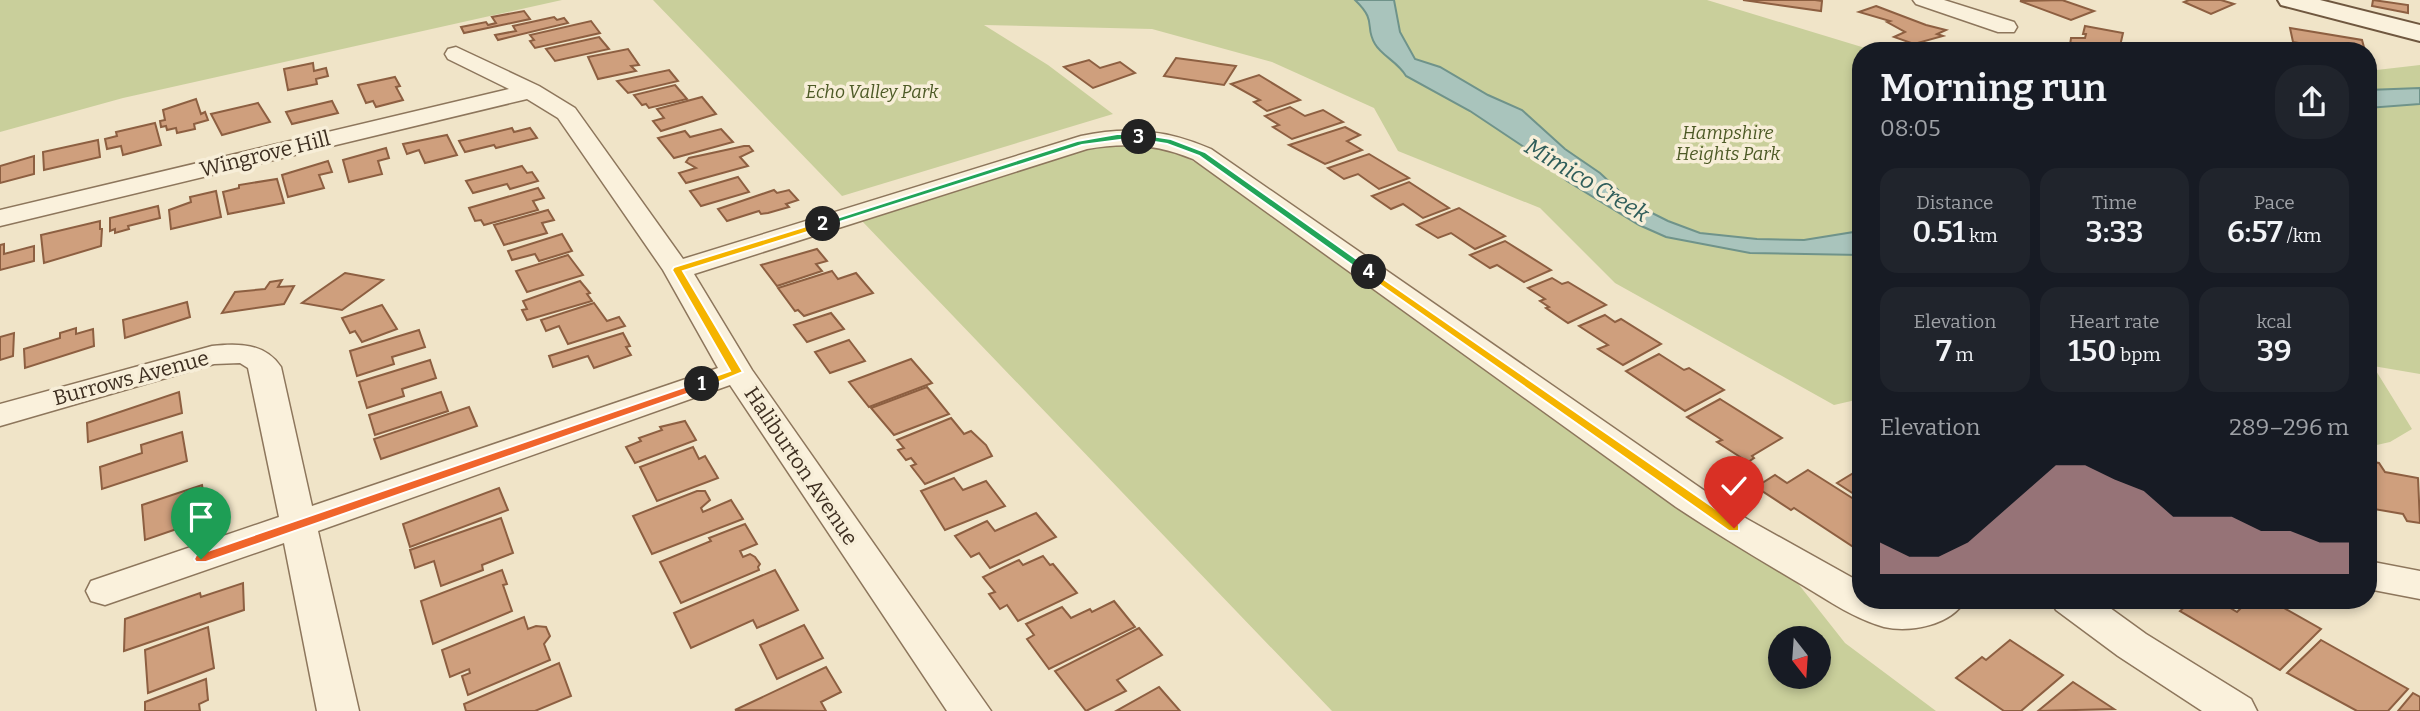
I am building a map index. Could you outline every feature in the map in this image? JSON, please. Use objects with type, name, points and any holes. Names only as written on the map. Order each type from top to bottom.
[{"type":"main road","points":[[2290,0],[2420,33]]},
{"type":"street","points":[[1923,0],[2006,27]]},
{"type":"street","name":"Haliburton Avenue","points":[[456,54],[531,91],[567,113],[677,270],[737,372],[970,711]]},
{"type":"street","name":"Wingrove Hill","points":[[0,218],[531,91]]},
{"type":"street","points":[[677,270],[1081,143],[1117,137],[1168,141],[1202,154],[1689,498],[1757,542],[1852,596]]},
{"type":"street","name":"Burrows Avenue","points":[[0,415],[212,355],[238,353],[257,358],[265,367],[338,711]]},
{"type":"street","points":[[105,591],[737,372]]},
{"type":"street","points":[[2377,577],[2420,585]]},
{"type":"street","points":[[1879,609],[1906,615],[1930,609]]},
{"type":"street","points":[[2082,609],[2132,645],[2236,711]]},
{"type":"green space","points":[[0,0],[562,0],[123,98],[0,132]]},
{"type":"green space","name":"Hampshire Heights Park","points":[[653,0],[1707,0],[1852,44],[1852,401],[1834,405],[1615,283],[1540,208],[1398,151],[1374,108],[1272,62],[1152,29],[984,25],[1048,65],[1113,114],[842,196]]},
{"type":"green space","points":[[2420,65],[2420,374],[2377,367],[2377,70]]},
{"type":"green space","points":[[1146,144],[1176,152],[1200,165],[1687,514],[1796,581],[1845,643],[1936,711],[1332,711],[862,221],[1102,145]]},
{"type":"green space","points":[[2377,372],[2412,429],[2390,442],[2377,445]]},
{"type":"water","name":"Mimico Creek","points":[[1355,0],[1394,0],[1400,32],[1415,59],[1440,67],[1488,95],[1522,110],[1565,149],[1600,173],[1632,203],[1700,233],[1757,239],[1804,240],[1852,232],[1852,255],[1750,253],[1666,237],[1639,225],[1567,181],[1530,151],[1470,111],[1406,76],[1375,44],[1369,19]]},
{"type":"water","points":[[2420,88],[2420,104],[2377,107],[2377,90]]},
{"type":"building","points":[[1743,0],[1815,0],[1822,1],[1821,11]]},
{"type":"building","points":[[2062,0],[2094,11],[2071,20],[2020,1]]},
{"type":"building","points":[[2221,0],[2234,4],[2211,14],[2184,2]]},
{"type":"building","points":[[2373,0],[2408,5],[2408,13],[2372,6]]},
{"type":"building","points":[[1876,6],[1946,30],[1937,34],[1943,36],[1921,42],[1908,42],[1894,37],[1905,32],[1887,22],[1890,21],[1859,12]]},
{"type":"building","points":[[524,11],[530,19],[464,33],[461,27],[486,22],[488,25],[496,23],[492,17]]},
{"type":"building","points":[[554,17],[557,20],[564,18],[568,23],[498,40],[495,35],[516,31],[513,26]]},
{"type":"building","points":[[591,21],[600,33],[535,48],[530,41],[534,40],[530,35]]},
{"type":"building","points":[[2085,26],[2123,33],[2121,42],[2070,42],[2071,38],[2085,38],[2086,34],[2083,34]]},
{"type":"building","points":[[2290,28],[2363,42],[2293,42]]},
{"type":"building","points":[[599,37],[609,49],[555,61],[546,49]]},
{"type":"building","points":[[628,49],[639,65],[631,66],[636,71],[598,79],[588,57]]},
{"type":"building","points":[[1176,58],[1236,66],[1224,85],[1164,76]]},
{"type":"building","points":[[1089,60],[1100,68],[1120,62],[1135,73],[1093,88],[1064,67]]},
{"type":"building","points":[[313,63],[314,71],[326,68],[328,76],[316,79],[317,84],[288,90],[284,69]]},
{"type":"building","points":[[669,70],[678,81],[628,93],[617,81]]},
{"type":"building","points":[[1259,75],[1300,100],[1267,111],[1254,102],[1260,100],[1231,84]]},
{"type":"building","points":[[395,77],[400,86],[396,87],[403,100],[376,107],[373,101],[366,103],[358,85]]},
{"type":"building","points":[[675,85],[687,99],[649,108],[646,104],[642,105],[634,95]]},
{"type":"building","points":[[702,97],[716,114],[661,131],[653,121],[664,118],[657,109]]},
{"type":"building","points":[[196,99],[201,114],[205,112],[208,120],[194,124],[195,129],[177,133],[176,128],[167,130],[166,126],[161,127],[160,121],[165,120],[163,110]]},
{"type":"building","points":[[332,101],[338,113],[292,124],[286,112]]},
{"type":"building","points":[[258,103],[270,122],[222,135],[211,114]]},
{"type":"building","points":[[1290,107],[1305,116],[1323,110],[1343,122],[1292,139],[1273,127],[1279,125],[1265,116]]},
{"type":"building","points":[[155,123],[161,145],[123,155],[121,146],[107,149],[105,139],[117,136],[116,132]]},
{"type":"building","points":[[1345,127],[1360,135],[1347,141],[1362,150],[1325,164],[1289,145]]},
{"type":"building","points":[[512,128],[514,132],[530,128],[537,138],[465,152],[459,141]]},
{"type":"building","points":[[721,129],[733,142],[674,158],[658,138],[685,131],[690,137]]},
{"type":"building","points":[[447,135],[457,155],[425,163],[419,150],[407,154],[403,144]]},
{"type":"building","points":[[98,140],[100,157],[44,170],[43,152]]},
{"type":"building","points":[[749,146],[753,151],[740,157],[748,166],[686,183],[679,173],[696,168],[686,162],[689,158]]},
{"type":"building","points":[[386,148],[389,158],[378,161],[382,174],[349,182],[343,160]]},
{"type":"building","points":[[1369,154],[1409,178],[1379,189],[1358,174],[1344,179],[1328,168]]},
{"type":"building","points":[[34,156],[34,174],[0,183],[0,166]]},
{"type":"building","points":[[328,161],[332,172],[319,175],[324,188],[288,197],[282,175]]},
{"type":"building","points":[[522,166],[527,173],[532,172],[538,181],[510,189],[507,184],[473,193],[466,181]]},
{"type":"building","points":[[738,177],[749,192],[701,206],[690,191]]},
{"type":"building","points":[[277,179],[284,203],[228,214],[223,192],[239,188],[239,185]]},
{"type":"building","points":[[1409,182],[1449,208],[1423,218],[1403,204],[1391,209],[1372,196]]},
{"type":"building","points":[[538,188],[544,198],[533,201],[538,210],[484,225],[481,220],[475,221],[469,208]]},
{"type":"building","points":[[774,190],[777,193],[789,190],[798,200],[786,204],[789,207],[761,214],[759,211],[727,221],[718,209]]},
{"type":"building","points":[[216,191],[221,217],[171,229],[169,210],[191,202],[190,197]]},
{"type":"building","points":[[158,206],[160,218],[128,226],[129,229],[115,233],[115,229],[110,231],[110,218]]},
{"type":"building","points":[[1459,208],[1505,236],[1475,249],[1451,233],[1438,238],[1417,225]]},
{"type":"building","points":[[548,210],[554,220],[542,223],[547,233],[504,245],[494,225]]},
{"type":"building","points":[[100,221],[101,246],[44,263],[41,235]]},
{"type":"building","points":[[562,234],[572,251],[539,261],[535,254],[512,260],[508,251]]},
{"type":"building","points":[[1505,241],[1551,270],[1524,282],[1497,265],[1490,268],[1470,255]]},
{"type":"building","points":[[4,244],[4,254],[34,246],[34,261],[0,270],[0,245]]},
{"type":"building","points":[[817,249],[827,261],[816,264],[822,271],[777,286],[761,265]]},
{"type":"building","points":[[568,255],[583,275],[527,292],[516,271]]},
{"type":"building","points":[[832,271],[838,279],[856,273],[873,293],[804,316],[798,310],[795,311],[778,288]]},
{"type":"building","points":[[345,273],[383,280],[342,310],[302,303]]},
{"type":"building","points":[[1552,278],[1562,284],[1568,282],[1606,305],[1568,323],[1546,308],[1549,307],[1540,301],[1545,299],[1528,288]]},
{"type":"building","points":[[282,280],[278,287],[294,286],[284,304],[222,313],[235,292],[265,289],[270,282]]},
{"type":"building","points":[[580,281],[590,293],[587,294],[592,301],[527,320],[522,310],[527,309],[523,301]]},
{"type":"building","points":[[187,302],[190,317],[125,338],[123,320]]},
{"type":"building","points":[[594,303],[607,321],[619,317],[625,326],[568,344],[559,326],[546,331],[541,320]]},
{"type":"building","points":[[382,305],[397,329],[362,342],[355,331],[350,333],[342,318]]},
{"type":"building","points":[[831,313],[844,329],[807,342],[794,325]]},
{"type":"building","points":[[1605,315],[1615,322],[1621,319],[1661,344],[1623,365],[1598,349],[1608,345],[1579,326]]},
{"type":"building","points":[[76,328],[76,334],[93,329],[94,346],[25,368],[24,349],[60,338],[60,333]]},
{"type":"building","points":[[419,330],[425,347],[392,357],[394,364],[357,376],[350,351]]},
{"type":"building","points":[[14,333],[13,356],[0,360],[0,337]]},
{"type":"building","points":[[623,333],[630,346],[626,347],[631,355],[594,368],[588,356],[553,367],[549,356]]},
{"type":"building","points":[[849,340],[865,361],[830,373],[815,352]]},
{"type":"building","points":[[1659,354],[1684,370],[1689,368],[1724,390],[1685,411],[1626,371]]},
{"type":"building","points":[[911,359],[932,383],[869,407],[849,382]]},
{"type":"building","points":[[430,360],[436,378],[402,389],[404,396],[367,408],[359,382]]},
{"type":"building","points":[[927,387],[949,414],[894,435],[871,408]]},
{"type":"building","points":[[179,392],[182,413],[88,442],[87,423]]},
{"type":"building","points":[[441,392],[448,411],[375,435],[369,415]]},
{"type":"building","points":[[1720,399],[1782,438],[1752,456],[1754,458],[1748,462],[1717,442],[1722,440],[1687,417]]},
{"type":"building","points":[[469,407],[477,426],[381,459],[374,439]]},
{"type":"building","points":[[951,418],[964,434],[971,431],[986,445],[992,456],[925,484],[911,466],[916,464],[911,458],[906,460],[898,450],[904,448],[897,440]]},
{"type":"building","points":[[685,421],[696,440],[635,463],[626,447],[641,441],[639,438],[662,430],[660,427]]},
{"type":"building","points":[[182,432],[187,461],[102,489],[100,467],[142,453],[141,445]]},
{"type":"building","points":[[693,447],[699,459],[705,456],[718,478],[657,501],[640,467]]},
{"type":"building","points":[[2377,463],[2385,472],[2418,478],[2420,523],[2407,521],[2403,514],[2377,510]]},
{"type":"building","points":[[1808,470],[1852,498],[1852,546],[1756,487],[1775,475],[1787,483]]},
{"type":"building","points":[[1852,474],[1852,493],[1837,483]]},
{"type":"building","points":[[954,478],[963,490],[986,481],[1005,506],[945,530],[921,491]]},
{"type":"building","points":[[202,485],[206,510],[196,514],[197,522],[145,540],[142,505]]},
{"type":"building","points":[[499,488],[508,510],[410,547],[403,524]]},
{"type":"building","points":[[697,491],[705,491],[710,500],[701,508],[703,512],[731,500],[743,519],[652,554],[633,516]]},
{"type":"building","points":[[1036,513],[1056,537],[990,568],[979,553],[971,557],[955,536],[987,521],[995,531]]},
{"type":"building","points":[[501,518],[513,553],[482,565],[483,570],[441,586],[434,561],[415,568],[410,550]]},
{"type":"building","points":[[745,524],[757,544],[740,551],[743,557],[750,554],[755,557],[760,564],[759,570],[681,603],[660,562]]},
{"type":"building","points":[[1043,556],[1077,593],[1018,621],[1007,605],[1000,609],[989,594],[995,592],[983,577],[1019,560],[1023,565]]},
{"type":"building","points":[[502,570],[507,584],[503,585],[512,611],[433,644],[421,601]]},
{"type":"building","points":[[775,570],[798,610],[757,628],[753,620],[691,648],[674,613]]},
{"type":"building","points":[[243,583],[244,610],[124,651],[125,619],[200,593],[201,597]]},
{"type":"building","points":[[1114,601],[1135,627],[1049,669],[1027,639],[1034,635],[1026,624],[1062,607],[1071,618],[1090,609],[1092,612]]},
{"type":"building","points":[[2286,609],[2321,629],[2280,670],[2180,611]]},
{"type":"building","points":[[524,617],[528,629],[546,627],[550,636],[544,644],[550,660],[468,695],[462,676],[470,673],[469,669],[450,677],[442,650]]},
{"type":"building","points":[[804,625],[823,658],[777,679],[760,645]]},
{"type":"building","points":[[208,627],[214,668],[148,693],[145,650]]},
{"type":"building","points":[[1139,628],[1162,655],[1117,680],[1126,691],[1086,711],[1055,671]]},
{"type":"building","points":[[2010,640],[2063,675],[2021,711],[2004,711],[1956,678],[1982,657],[1986,660]]},
{"type":"building","points":[[2321,640],[2408,689],[2388,711],[2357,711],[2287,673]]},
{"type":"building","points":[[559,663],[571,696],[535,711],[466,711],[464,704]]},
{"type":"building","points":[[826,667],[841,692],[821,702],[826,711],[735,710]]},
{"type":"building","points":[[206,679],[208,700],[199,704],[200,711],[145,711],[145,702]]},
{"type":"building","points":[[2073,682],[2114,709],[2038,711]]},
{"type":"building","points":[[1159,687],[1180,711],[1116,711]]},
{"type":"building","points":[[2413,693],[2420,697],[2420,711],[2398,711]]},
{"type":"route","points":[[201,559],[737,372],[677,270],[1055,150],[1099,138],[1117,137],[1168,141],[1202,154],[1734,528]]},
{"type":"park label","name":"Echo Valley Park","points":[[872,92]]}]
